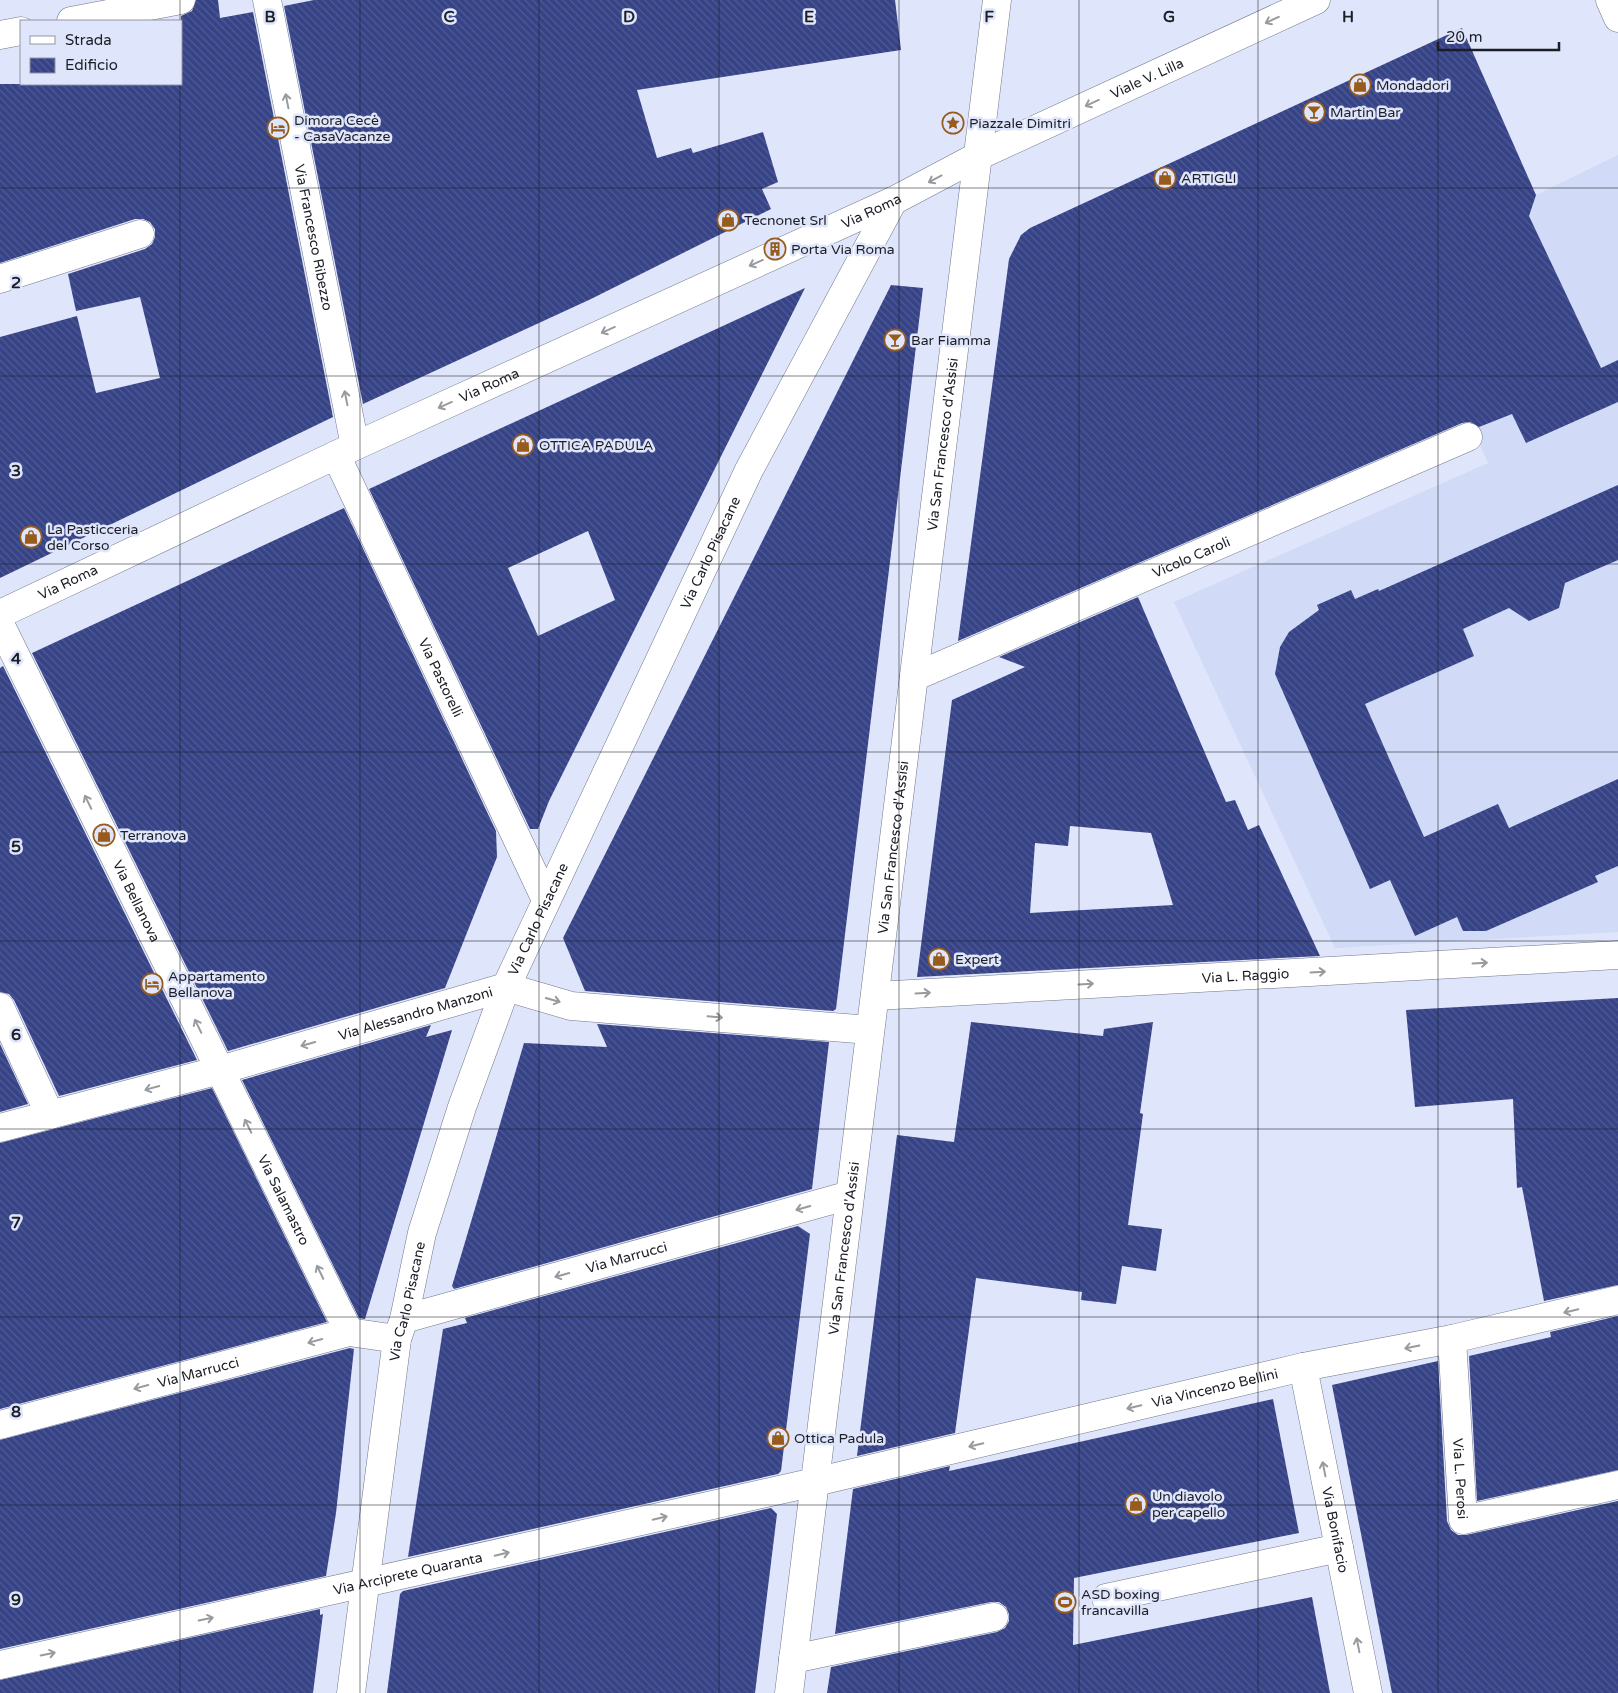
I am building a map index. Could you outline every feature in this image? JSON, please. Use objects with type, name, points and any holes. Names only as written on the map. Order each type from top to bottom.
[{"type":"street","points":[[76,20],[181,0]]},
{"type":"street","name":"Via Francesco Ribezzo","points":[[267,0],[346,450]]},
{"type":"street","name":"Via San Francesco d'Assisi","points":[[788,1693],[997,0]]},
{"type":"street","name":"Viale V. Lilla","points":[[978,156],[1316,0]]},
{"type":"street","points":[[1610,0],[1618,18]]},
{"type":"street","points":[[0,35],[20,31]]},
{"type":"street","name":"Via Roma","points":[[0,614],[346,450],[893,201],[978,156]]},
{"type":"street","name":"Via Carlo Pisacane","points":[[351,1693],[364,1585],[401,1329],[422,1232],[462,1107],[506,987],[749,470],[893,201]]},
{"type":"street","points":[[0,279],[140,234]]},
{"type":"street","name":"Vicolo Caroli","points":[[914,677],[1468,437]]},
{"type":"street","name":"Via Pastorelli","points":[[346,450],[546,900]]},
{"type":"street","name":"Via Bellanova","points":[[0,624],[220,1070]]},
{"type":"street","name":"Via L. Raggio","points":[[875,996],[1618,955]]},
{"type":"street","name":"Via Alessandro Manzoni","points":[[0,1128],[220,1070],[506,987],[571,1006],[870,1030]]},
{"type":"street","points":[[0,1007],[50,1114]]},
{"type":"street","name":"Via Salamastro","points":[[220,1070],[349,1332]]},
{"type":"street","name":"Via Marrucci","points":[[0,1424],[349,1332],[401,1329],[850,1195]]},
{"type":"street","name":"Via Vincenzo Bellini","points":[[815,1482],[1303,1367],[1452,1340],[1618,1300]]},
{"type":"street","name":"Via L. Perosi","points":[[1452,1340],[1463,1520],[1618,1485]]},
{"type":"street","name":"Via Bonifacio","points":[[1303,1367],[1368,1693]]},
{"type":"street","name":"Via Arciprete Quaranta","points":[[0,1664],[364,1585],[815,1482]]},
{"type":"street","points":[[1106,1598],[1339,1548]]},
{"type":"street","points":[[793,1660],[994,1617]]},
{"type":"shaded area","points":[[1618,155],[1618,932],[1335,948],[1174,602],[1488,463],[1449,376],[1536,195]]},
{"type":"building","points":[[196,0],[218,0],[220,18],[253,12],[333,417],[0,578],[0,337],[77,316],[96,393],[160,378],[140,297],[76,311],[68,274],[145,249],[152,244],[155,237],[155,229],[150,222],[143,219],[135,219],[0,263],[0,84],[182,85],[181,16],[192,11]]},
{"type":"building","points":[[314,0],[895,0],[901,50],[637,90],[657,158],[691,148],[693,153],[763,132],[778,182],[762,189],[771,209],[591,299],[363,404],[284,6]]},
{"type":"building","points":[[1462,28],[1536,195],[1529,216],[1601,368],[1618,360],[1618,402],[1526,443],[1512,414],[1479,427],[1470,422],[1462,423],[958,641],[1009,259],[1021,235],[1030,228]]},
{"type":"building","points":[[891,285],[923,288],[836,1009],[833,1011],[585,991],[563,938]]},
{"type":"building","points":[[805,288],[549,801],[538,829],[530,829],[369,489]],"holes":[[[588,531],[615,600],[538,636],[508,568]]]},
{"type":"building","points":[[1618,485],[1618,560],[1565,583],[1559,608],[1529,621],[1509,608],[1463,629],[1474,656],[1365,704],[1424,837],[1498,804],[1509,828],[1618,779],[1618,866],[1595,876],[1598,882],[1486,931],[1463,931],[1457,917],[1415,936],[1390,880],[1370,889],[1275,674],[1280,647],[1289,632],[1319,610],[1317,605],[1351,590],[1355,599],[1378,589],[1379,591]]},
{"type":"building","points":[[344,508],[496,831],[497,857],[445,988],[228,1051],[32,653]]},
{"type":"building","points":[[1138,597],[1226,802],[1235,800],[1248,830],[1259,825],[1320,956],[917,977],[952,700],[1025,667],[999,657]],"holes":[[[1070,826],[1151,833],[1173,905],[1030,913],[1035,843],[1068,846]]]},
{"type":"building","points":[[3,666],[197,1060],[59,1096],[14,1000],[9,994],[0,992],[0,668]]},
{"type":"building","points":[[1618,998],[1618,1285],[1544,1301],[1522,1187],[1517,1188],[1513,1099],[1415,1107],[1406,1010]]},
{"type":"building","points":[[971,1022],[1103,1036],[1104,1029],[1153,1022],[1140,1113],[1143,1114],[1128,1225],[1162,1229],[1156,1271],[1122,1266],[1116,1304],[1081,1300],[1082,1292],[976,1278],[955,1433],[857,1456],[897,1135],[954,1142]]},
{"type":"building","points":[[597,1024],[829,1042],[812,1189],[454,1289],[452,1286],[524,1043],[607,1047]]},
{"type":"building","points":[[431,1025],[426,1037],[452,1030],[365,1319],[359,1318],[242,1080]]},
{"type":"building","points":[[0,1044],[28,1104],[0,1112]]},
{"type":"building","points":[[212,1088],[327,1322],[0,1409],[0,1143]]},
{"type":"building","points":[[798,1226],[810,1234],[781,1471],[778,1474],[408,1557],[443,1329],[467,1323],[465,1318]]},
{"type":"building","points":[[1618,1316],[1618,1470],[1477,1501],[1469,1356],[1551,1337],[1550,1332]]},
{"type":"building","points":[[350,1348],[354,1349],[336,1513],[326,1576],[0,1649],[0,1440]]},
{"type":"building","points":[[1438,1361],[1447,1521],[1451,1530],[1458,1535],[1466,1535],[1618,1501],[1618,1693],[1392,1693],[1332,1385]]},
{"type":"building","points":[[1273,1399],[1299,1533],[1074,1578],[1073,1645],[1312,1597],[1330,1693],[827,1693],[831,1667],[997,1632],[1005,1628],[1009,1621],[1006,1607],[999,1602],[991,1602],[835,1634],[853,1489],[950,1466],[949,1471]]},
{"type":"building","points":[[771,1508],[777,1514],[755,1693],[387,1693],[400,1594],[403,1591]]},
{"type":"building","points":[[320,1609],[320,1615],[323,1614],[313,1693],[0,1693],[0,1680]]},
{"type":"place","name":"Mondadori","points":[[1360,85]]},
{"type":"place","name":"Martin Bar","points":[[1314,112]]},
{"type":"place","name":"Piazzale Dimitri","points":[[953,123]]},
{"type":"place","name":"Dimora Cecè - CasaVacanze","points":[[278,128]]},
{"type":"place","name":"ARTIGLI","points":[[1165,178]]},
{"type":"place","name":"Tecnonet Srl","points":[[728,220]]},
{"type":"place","name":"Porta Via Roma","points":[[775,249]]},
{"type":"place","name":"Bar Fiamma","points":[[895,340]]},
{"type":"place","name":"OTTICA PADULA","points":[[523,445]]},
{"type":"place","name":"La Pasticceria del Corso","points":[[31,537]]},
{"type":"place","name":"Terranova","points":[[104,835]]},
{"type":"place","name":"Expert","points":[[939,959]]},
{"type":"place","name":"Appartamento Bellanova","points":[[152,984]]},
{"type":"place","name":"Ottica Padula","points":[[778,1438]]},
{"type":"place","name":"Un diavolo per capello","points":[[1136,1504]]},
{"type":"place","name":"ASD boxing francavilla","points":[[1065,1602]]}]
